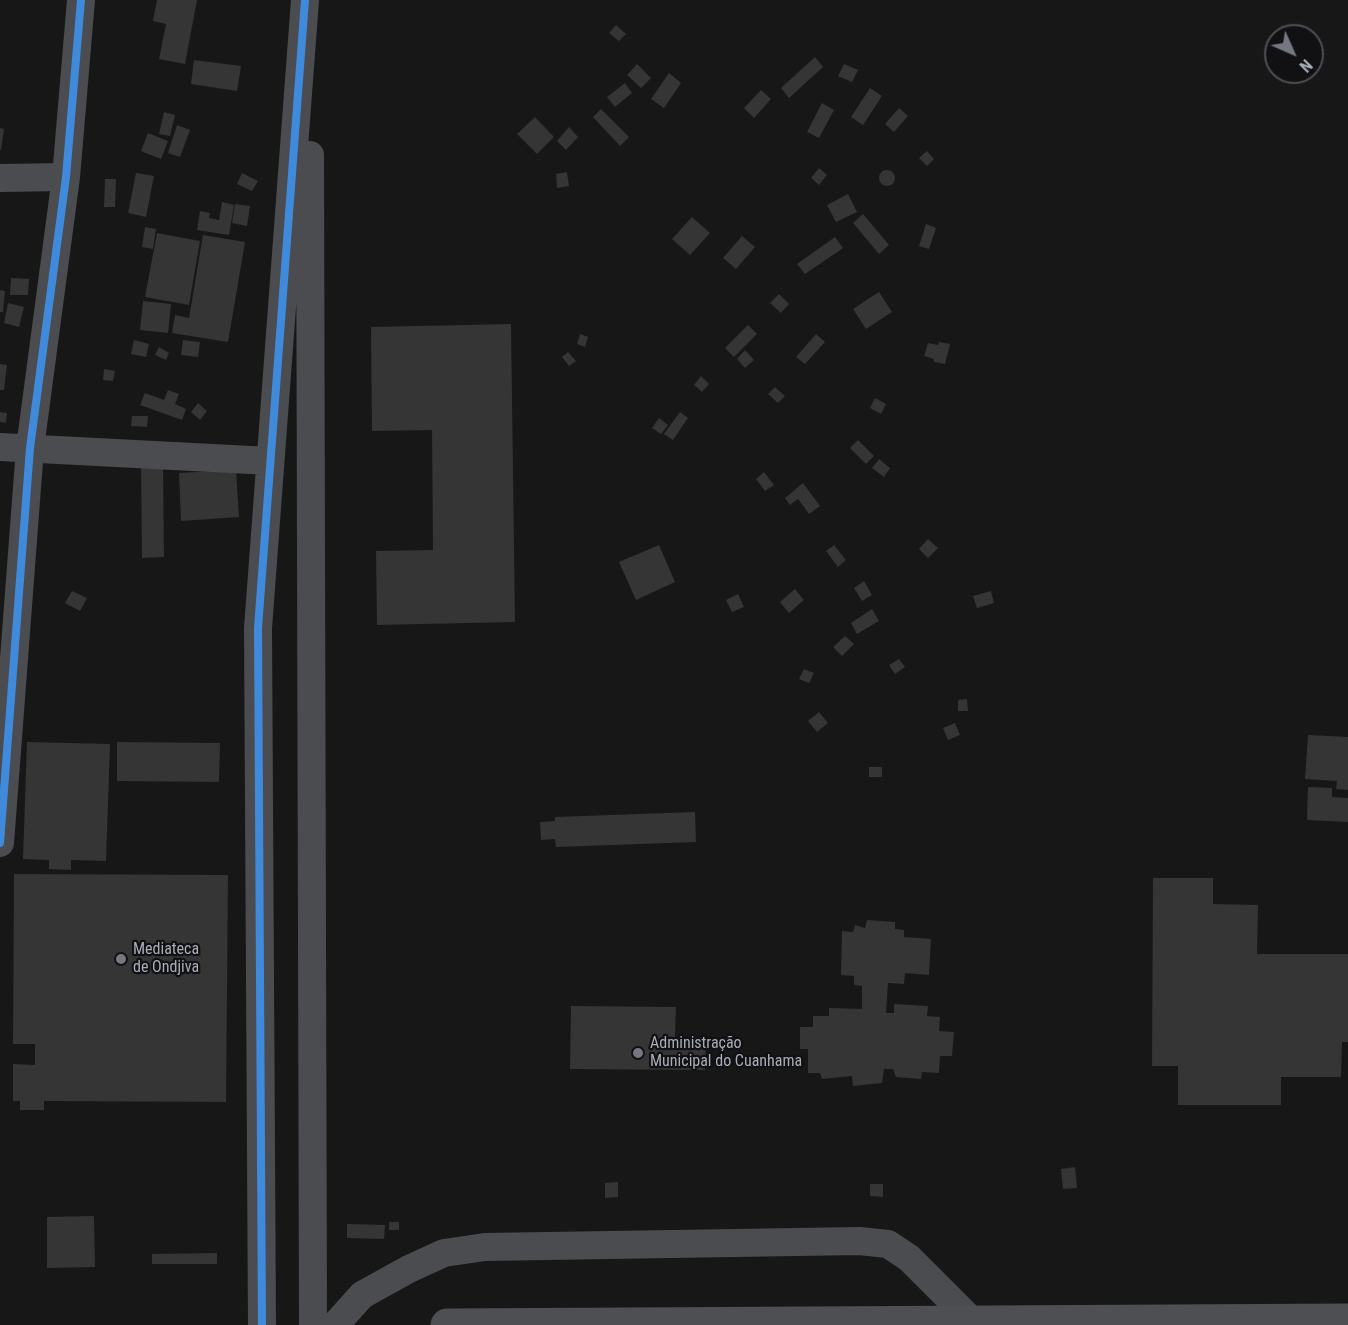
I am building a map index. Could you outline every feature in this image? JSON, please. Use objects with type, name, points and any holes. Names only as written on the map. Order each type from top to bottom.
[{"type":"main road","points":[[447,1325],[1348,1320]]},
{"type":"street","points":[[0,843],[30,448],[66,177],[81,0]]},
{"type":"street","points":[[262,1325],[258,628],[305,0]]},
{"type":"street","points":[[310,0],[313,1325]]},
{"type":"street","points":[[0,178],[66,177]]},
{"type":"street","points":[[0,447],[270,462]]},
{"type":"street","points":[[335,1325],[362,1295],[444,1253],[485,1247],[859,1241],[888,1244],[909,1258],[973,1322]]},
{"type":"building","points":[[157,0],[197,0],[185,64],[159,59],[166,24],[153,21]]},
{"type":"building","points":[[616,25],[626,34],[619,41],[609,33]]},
{"type":"building","points":[[815,57],[823,67],[789,98],[781,88]]},
{"type":"building","points":[[194,60],[241,66],[237,91],[191,84]]},
{"type":"building","points":[[637,64],[651,78],[641,88],[627,75]]},
{"type":"building","points":[[844,64],[858,70],[852,82],[838,76]]},
{"type":"building","points":[[669,73],[681,83],[664,108],[651,99]]},
{"type":"building","points":[[625,83],[632,93],[615,107],[607,97]]},
{"type":"building","points":[[870,88],[882,96],[863,125],[851,117]]},
{"type":"building","points":[[761,90],[771,99],[754,118],[744,108]]},
{"type":"building","points":[[822,103],[834,110],[819,138],[807,132]]},
{"type":"building","points":[[899,108],[908,116],[894,132],[885,124]]},
{"type":"building","points":[[601,109],[629,137],[620,146],[593,117]]},
{"type":"building","points":[[164,112],[175,115],[170,136],[159,134]]},
{"type":"building","points":[[535,117],[554,137],[537,154],[517,134]]},
{"type":"building","points":[[177,125],[190,130],[180,157],[168,153]]},
{"type":"building","points":[[569,127],[578,137],[566,150],[557,141]]},
{"type":"building","points":[[0,128],[4,129],[1,150],[0,150]]},
{"type":"building","points":[[148,133],[168,141],[161,159],[141,151]]},
{"type":"building","points":[[927,151],[934,159],[927,166],[919,158]]},
{"type":"building","points":[[819,168],[827,175],[819,185],[811,178]]},
{"type":"building","points":[[887,170],[895,178],[887,186],[879,178]]},
{"type":"building","points":[[567,172],[569,186],[557,188],[556,174]]},
{"type":"building","points":[[136,173],[154,176],[146,217],[128,213]]},
{"type":"building","points":[[242,173],[258,181],[252,191],[237,184]]},
{"type":"building","points":[[105,179],[116,179],[115,207],[104,207]]},
{"type":"building","points":[[848,194],[857,212],[836,222],[827,205]]},
{"type":"building","points":[[222,202],[234,205],[229,235],[197,230],[200,211],[210,213],[209,218],[219,220]]},
{"type":"building","points":[[235,204],[250,206],[247,226],[232,223]]},
{"type":"building","points":[[863,214],[889,245],[879,254],[853,223]]},
{"type":"building","points":[[692,217],[710,233],[690,255],[672,239]]},
{"type":"building","points":[[926,224],[936,228],[929,249],[919,246]]},
{"type":"building","points":[[145,227],[156,229],[153,249],[142,247]]},
{"type":"building","points":[[157,233],[200,241],[189,305],[145,297]]},
{"type":"building","points":[[203,235],[245,242],[228,342],[172,333],[175,315],[189,318]]},
{"type":"building","points":[[742,236],[755,247],[736,269],[723,258]]},
{"type":"building","points":[[835,237],[843,248],[805,274],[797,264]]},
{"type":"building","points":[[11,278],[29,279],[28,295],[10,295]]},
{"type":"building","points":[[0,290],[5,291],[3,312],[0,312]]},
{"type":"building","points":[[879,292],[892,312],[866,329],[853,309]]},
{"type":"building","points":[[779,294],[789,304],[781,313],[770,303]]},
{"type":"building","points":[[143,301],[171,304],[168,333],[140,330]]},
{"type":"building","points":[[8,303],[24,307],[19,327],[4,323]]},
{"type":"building","points":[[511,324],[515,622],[377,625],[376,551],[433,550],[432,430],[372,431],[371,327]]},
{"type":"building","points":[[748,325],[757,334],[734,357],[725,348]]},
{"type":"building","points":[[580,334],[588,337],[585,347],[577,344]]},
{"type":"building","points":[[816,334],[825,342],[805,364],[796,357]]},
{"type":"building","points":[[134,340],[149,344],[146,357],[131,354]]},
{"type":"building","points":[[183,340],[200,342],[198,357],[181,355]]},
{"type":"building","points":[[939,342],[950,344],[945,364],[934,362],[934,359],[924,356],[928,343],[938,345]]},
{"type":"building","points":[[159,347],[169,353],[166,360],[155,355]]},
{"type":"building","points":[[745,350],[754,360],[745,368],[737,359]]},
{"type":"building","points":[[568,352],[576,361],[569,366],[562,357]]},
{"type":"building","points":[[0,364],[7,365],[4,390],[0,390]]},
{"type":"building","points":[[104,369],[115,371],[113,381],[103,380]]},
{"type":"building","points":[[701,376],[709,384],[702,392],[694,385]]},
{"type":"building","points":[[775,387],[785,396],[778,403],[768,394]]},
{"type":"building","points":[[168,390],[179,394],[175,404],[186,409],[182,420],[140,405],[145,393],[164,400]]},
{"type":"building","points":[[875,398],[886,404],[881,414],[870,408]]},
{"type":"building","points":[[198,403],[207,411],[200,420],[191,412]]},
{"type":"building","points":[[0,412],[7,413],[6,423],[0,422]]},
{"type":"building","points":[[680,412],[688,418],[673,440],[664,434]]},
{"type":"building","points":[[132,416],[148,416],[147,427],[131,426]]},
{"type":"building","points":[[659,418],[668,425],[661,434],[652,428]]},
{"type":"building","points":[[858,440],[874,456],[866,464],[850,448]]},
{"type":"building","points":[[879,459],[890,468],[884,477],[872,468]]},
{"type":"building","points":[[163,462],[164,557],[142,558],[141,463]]},
{"type":"building","points":[[236,470],[239,517],[181,521],[179,473]]},
{"type":"building","points":[[764,472],[774,485],[765,491],[756,479]]},
{"type":"building","points":[[803,483],[820,506],[809,514],[798,499],[790,505],[785,498]]},
{"type":"building","points":[[928,539],[938,548],[928,558],[919,549]]},
{"type":"building","points":[[659,545],[675,582],[636,600],[619,562]]},
{"type":"building","points":[[834,545],[846,560],[838,567],[826,551]]},
{"type":"building","points":[[864,581],[872,595],[862,601],[854,588]]},
{"type":"building","points":[[795,589],[804,600],[789,613],[780,602]]},
{"type":"building","points":[[72,591],[87,598],[80,611],[65,603]]},
{"type":"building","points":[[991,591],[994,603],[977,608],[973,596]]},
{"type":"building","points":[[738,594],[744,607],[732,612],[726,600]]},
{"type":"building","points":[[872,609],[879,621],[857,634],[851,623]]},
{"type":"building","points":[[845,636],[854,644],[842,656],[833,647]]},
{"type":"building","points":[[899,659],[905,667],[895,674],[889,665]]},
{"type":"building","points":[[804,669],[814,673],[809,683],[799,679]]},
{"type":"building","points":[[967,699],[968,711],[958,711],[958,700]]},
{"type":"building","points":[[819,712],[828,723],[817,732],[808,721]]},
{"type":"building","points":[[955,723],[960,735],[948,740],[943,728]]},
{"type":"building","points":[[1308,735],[1348,737],[1348,790],[1336,789],[1337,781],[1305,779]]},
{"type":"building","points":[[27,742],[110,744],[106,861],[71,860],[71,870],[49,869],[49,860],[23,859]]},
{"type":"building","points":[[117,742],[220,743],[219,782],[117,781]]},
{"type":"building","points":[[869,767],[882,767],[882,777],[869,777]]},
{"type":"building","points":[[1308,787],[1332,788],[1332,797],[1348,798],[1348,822],[1307,820]]},
{"type":"building","points":[[695,812],[696,842],[556,847],[555,839],[541,840],[540,822],[555,821],[555,817]]},
{"type":"building","name":"Mediateca de Ondjiva","points":[[14,874],[228,875],[226,1102],[44,1101],[44,1110],[20,1110],[20,1101],[13,1101],[13,1064],[35,1065],[35,1044],[13,1044]]},
{"type":"building","points":[[1153,878],[1213,878],[1213,904],[1258,905],[1257,954],[1348,954],[1348,1042],[1342,1042],[1341,1077],[1281,1077],[1281,1105],[1178,1105],[1178,1066],[1152,1066]]},
{"type":"building","points":[[867,920],[895,922],[895,929],[904,930],[904,937],[931,939],[929,975],[905,973],[904,984],[888,983],[886,1013],[894,1013],[894,1004],[928,1006],[927,1016],[940,1017],[939,1031],[954,1032],[952,1056],[940,1056],[939,1073],[922,1072],[921,1079],[896,1077],[893,1069],[884,1069],[882,1083],[853,1086],[852,1076],[822,1079],[820,1073],[808,1073],[808,1049],[800,1049],[800,1027],[813,1027],[813,1016],[829,1016],[829,1008],[862,1009],[862,986],[854,985],[854,976],[841,975],[842,931],[853,932],[855,925],[865,928]]},
{"type":"building","name":"Administração Municipal do Cuanhama","points":[[571,1006],[676,1007],[675,1037],[706,1037],[705,1070],[570,1069]]},
{"type":"building","points":[[1075,1167],[1077,1188],[1063,1189],[1061,1169]]},
{"type":"building","points":[[618,1182],[618,1197],[605,1198],[605,1183]]},
{"type":"building","points":[[870,1184],[883,1184],[883,1197],[870,1196]]},
{"type":"building","points":[[94,1216],[95,1267],[47,1268],[47,1217]]},
{"type":"building","points":[[389,1222],[399,1222],[399,1230],[389,1230]]},
{"type":"building","points":[[347,1224],[385,1225],[384,1239],[347,1238]]},
{"type":"building","points":[[217,1253],[217,1264],[152,1264],[152,1254]]},
{"type":"cycle path","points":[[0,843],[30,448],[66,177],[81,0]]},
{"type":"cycle path","points":[[262,1325],[258,628],[305,0]]},
{"type":"place","name":"Mediateca de Ondjiva","points":[[121,959]]},
{"type":"place","name":"Administração Municipal do Cuanhama","points":[[638,1053]]}]
